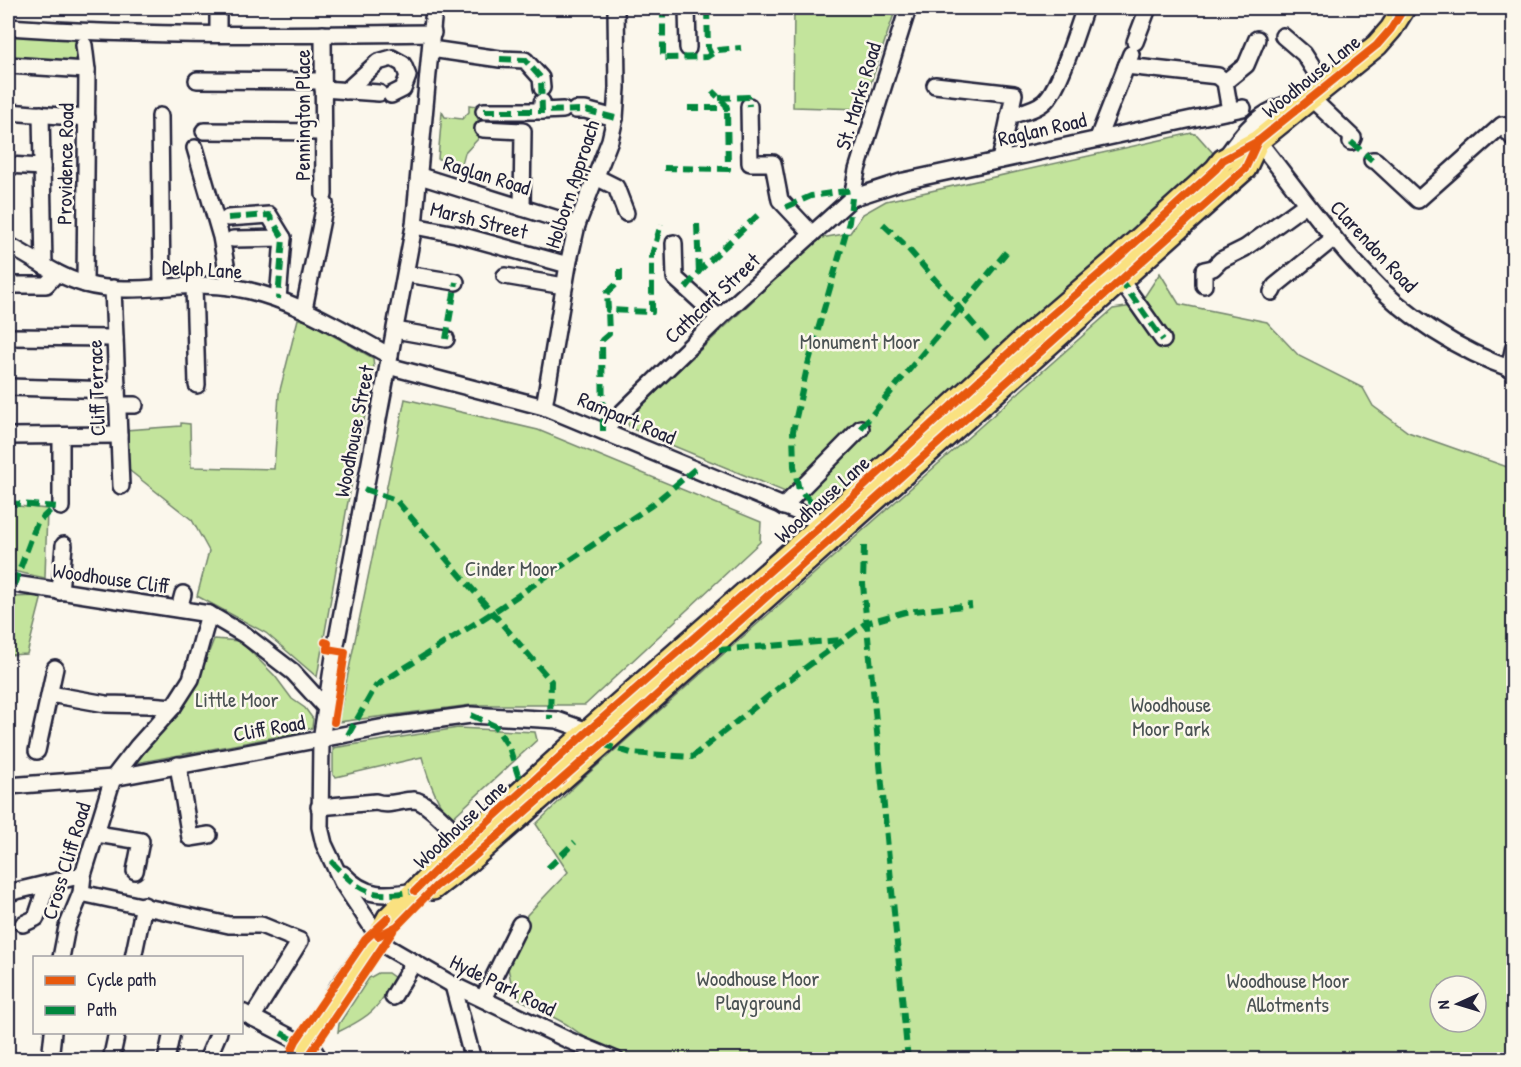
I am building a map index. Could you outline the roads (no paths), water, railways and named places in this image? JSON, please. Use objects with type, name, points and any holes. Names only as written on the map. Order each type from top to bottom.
[{"type":"highway","name":"Woodhouse Lane","points":[[378,936],[397,926],[436,886],[469,861],[595,737],[823,524],[1025,338],[1216,169],[1223,160],[1258,141],[1377,45],[1391,29],[1401,9]]},
{"type":"highway","name":"Woodhouse Lane","points":[[378,936],[388,918],[466,843],[844,529],[1245,169],[1258,141]]},
{"type":"highway","points":[[308,1055],[378,936]]},
{"type":"street","points":[[218,33],[219,8]]},
{"type":"street","name":"Woodhouse Street","points":[[378,936],[354,902],[331,861],[320,827],[321,740],[334,650],[414,226],[434,8]]},
{"type":"street","name":"Holborn Approach","points":[[544,407],[564,286],[577,225],[610,140],[615,118],[616,8]]},
{"type":"street","points":[[687,8],[688,48]]},
{"type":"street","name":"St. Marks Road","points":[[852,198],[857,170],[909,8]]},
{"type":"street","points":[[1010,116],[1045,102],[1054,90],[1085,8]]},
{"type":"street","points":[[1098,138],[1148,8]]},
{"type":"street","points":[[8,27],[165,40],[218,33],[433,33]]},
{"type":"street","name":"Pennington Place","points":[[304,309],[324,200],[323,34]]},
{"type":"street","points":[[1283,36],[1304,54],[1318,93],[1353,138],[1351,142]]},
{"type":"street","points":[[1131,54],[1157,77],[1221,75],[1246,65],[1257,39]]},
{"type":"street","name":"Providence Road","points":[[84,45],[87,70],[85,284]]},
{"type":"street","points":[[431,49],[500,59],[525,60],[541,78],[542,100]]},
{"type":"street","points":[[197,80],[323,85],[346,91],[385,94],[404,89],[408,76],[403,64],[392,58],[378,62],[346,91]]},
{"type":"street","points":[[8,65],[87,70]]},
{"type":"street","name":"Raglan Road","points":[[852,198],[904,181],[1236,109],[1221,75]]},
{"type":"street","points":[[935,85],[1014,94],[1000,160]]},
{"type":"street","points":[[1223,160],[1245,130],[1263,116],[1274,109],[1318,93]]},
{"type":"street","points":[[484,111],[542,100],[569,110],[585,110],[615,118]]},
{"type":"street","points":[[749,106],[750,163],[773,163],[780,200],[812,234]]},
{"type":"street","points":[[8,112],[87,118]]},
{"type":"street","points":[[8,285],[46,285],[50,270],[42,167],[41,114]]},
{"type":"street","points":[[160,116],[162,286]]},
{"type":"street","points":[[1372,160],[1418,200],[1502,125],[1514,139]]},
{"type":"street","points":[[483,129],[523,130],[522,208]]},
{"type":"street","points":[[204,131],[323,132]]},
{"type":"street","name":"Clarendon Road","points":[[1258,141],[1306,204],[1366,275],[1409,313],[1448,338],[1511,370]]},
{"type":"street","points":[[195,148],[218,226],[230,287]]},
{"type":"street","points":[[8,165],[42,167]]},
{"type":"street","name":"Raglan Road","points":[[420,176],[577,225]]},
{"type":"street","points":[[596,177],[616,187],[626,213]]},
{"type":"street","name":"Cathcart Street","points":[[603,431],[719,318],[852,198]]},
{"type":"street","points":[[1204,285],[1204,270],[1212,268],[1221,260],[1245,248],[1306,204]]},
{"type":"street","points":[[228,218],[268,215],[283,238],[278,299]]},
{"type":"street","name":"Marsh Street","points":[[414,226],[456,234],[568,265]]},
{"type":"street","points":[[233,239],[283,238]]},
{"type":"street","points":[[1272,292],[1275,286],[1334,238]]},
{"type":"street","points":[[674,243],[675,279],[719,318]]},
{"type":"street","name":"Delph Lane","points":[[8,245],[50,270],[85,284],[113,288],[230,287],[278,299],[304,309],[389,361]]},
{"type":"street","points":[[406,273],[456,282]]},
{"type":"street","points":[[505,276],[564,286]]},
{"type":"street","points":[[1120,279],[1163,340]]},
{"type":"street","points":[[194,286],[197,385]]},
{"type":"street","name":"Cliff Terrace","points":[[113,288],[121,486]]},
{"type":"street","points":[[395,330],[446,339]]},
{"type":"street","points":[[8,337],[115,338]]},
{"type":"street","points":[[1511,370],[1514,346]]},
{"type":"street","name":"Rampart Road","points":[[389,361],[544,407],[823,524],[844,529]]},
{"type":"street","points":[[8,387],[117,390]]},
{"type":"street","points":[[118,405],[135,405]]},
{"type":"street","points":[[783,507],[861,428]]},
{"type":"street","points":[[8,436],[119,435]]},
{"type":"street","points":[[61,437],[61,507]]},
{"type":"street","points":[[60,592],[64,545]]},
{"type":"street","name":"Woodhouse Cliff","points":[[8,583],[209,614],[245,635],[294,672],[326,708]]},
{"type":"street","points":[[179,609],[183,594]]},
{"type":"street","points":[[113,778],[173,707],[191,679],[209,614]]},
{"type":"street","points":[[37,751],[55,668]]},
{"type":"street","points":[[50,694],[106,704],[173,707]]},
{"type":"street","name":"Cliff Road","points":[[8,786],[113,778],[390,726],[471,715],[557,720],[595,737]]},
{"type":"street","points":[[178,765],[190,838],[209,835]]},
{"type":"street","name":"Cross Cliff Road","points":[[61,956],[67,927],[81,893],[83,875],[113,778]]},
{"type":"street","points":[[319,807],[376,801],[384,805],[416,800],[426,805],[466,843]]},
{"type":"street","points":[[97,834],[141,841],[135,870]]},
{"type":"street","name":"Woodhouse Street","points":[[331,861],[363,891],[386,895],[415,891]]},
{"type":"street","points":[[8,893],[83,875]]},
{"type":"street","points":[[23,924],[36,918],[47,885]]},
{"type":"street","points":[[81,893],[229,925],[261,925],[300,941],[247,1015],[281,1033],[308,1055]]},
{"type":"street","points":[[133,956],[144,905]]},
{"type":"street","points":[[483,999],[520,924]]},
{"type":"street","name":"Hyde Park Road","points":[[378,936],[394,952],[453,985],[568,1040],[616,1059]]},
{"type":"street","points":[[393,997],[414,962]]},
{"type":"street","points":[[453,985],[473,1059]]},
{"type":"street","points":[[50,1059],[53,1034]]},
{"type":"street","points":[[111,1059],[117,1034]]},
{"type":"street","points":[[166,1059],[172,1034]]},
{"type":"street","points":[[207,1059],[218,1034]]},
{"type":"park label","name":"Monument Moor","points":[[860,341]]},
{"type":"park label","name":"Cinder Moor","points":[[511,568]]},
{"type":"park label","name":"Little Moor","points":[[237,699]]},
{"type":"park label","name":"Woodhouse Moor Park","points":[[1171,716]]},
{"type":"park label","name":"Woodhouse Moor Playground","points":[[758,990]]},
{"type":"park label","name":"Woodhouse Moor Allotments","points":[[1288,992]]}]
